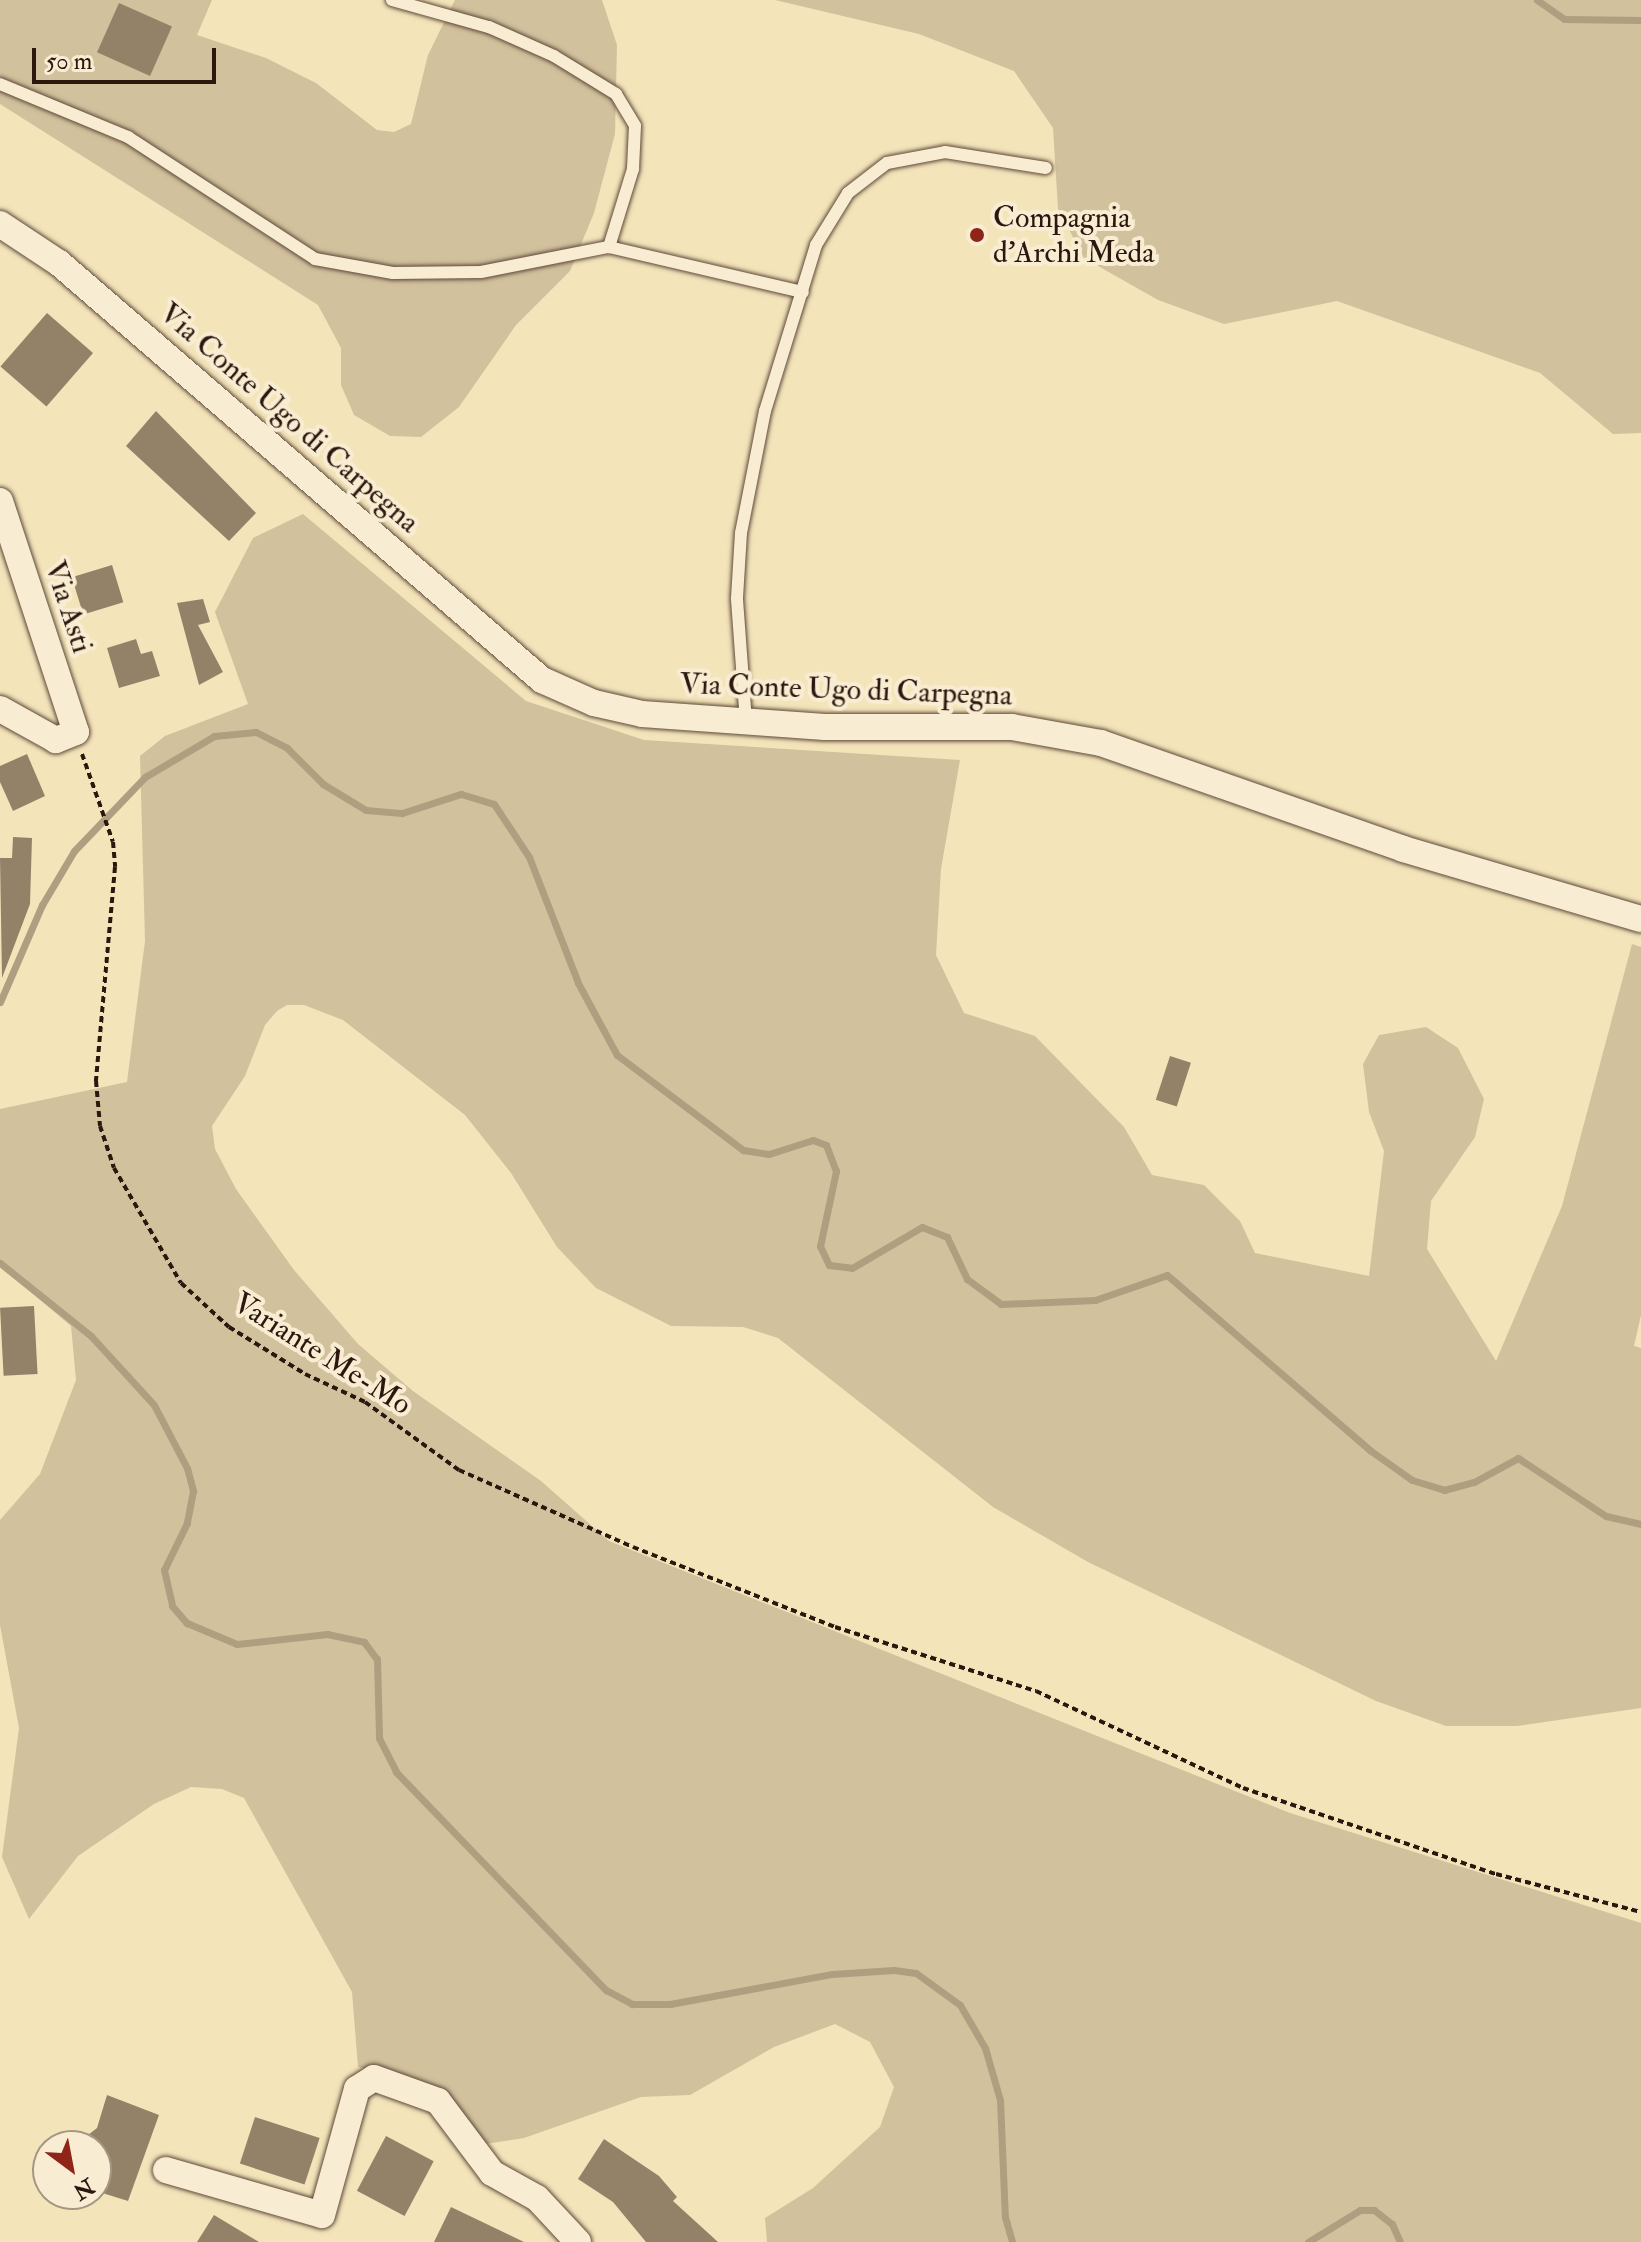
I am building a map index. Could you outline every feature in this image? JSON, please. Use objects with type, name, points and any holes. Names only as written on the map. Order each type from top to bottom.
[{"type":"street","name":"Via Conte Ugo di Carpegna","points":[[0,224],[59,263],[542,680],[594,703],[642,714],[825,727],[1012,727],[1101,743],[1403,849],[1641,919]]},
{"type":"street","name":"Via Asti","points":[[0,501],[76,732]]},
{"type":"street","points":[[0,709],[56,740],[76,732]]},
{"type":"street","points":[[166,2170],[322,2215],[357,2089],[374,2078],[438,2101],[492,2173],[537,2198],[578,2242]]},
{"type":"lane","points":[[392,0],[489,27],[554,56],[616,94],[635,126],[633,169],[609,247]]},
{"type":"lane","points":[[0,84],[128,137],[315,259],[393,273],[481,272],[609,247],[803,292]]},
{"type":"lane","points":[[746,722],[737,598],[741,533],[765,411],[816,245],[848,193],[887,163],[945,152],[1046,168]]},
{"type":"path","name":"Variante Me-Mo","points":[[76,732],[100,815],[109,830],[115,867],[96,1081],[100,1126],[114,1168],[181,1283],[229,1327],[305,1374],[365,1402],[459,1470],[540,1509],[835,1627],[1036,1691],[1243,1788],[1496,1874],[1641,1912]]},
{"type":"shaded area","points":[[0,0],[212,0],[197,35],[266,58],[316,83],[377,130],[394,132],[411,124],[428,55],[455,0],[602,0],[617,45],[615,134],[594,213],[570,271],[516,325],[459,407],[421,437],[390,436],[354,415],[341,385],[341,348],[318,305],[0,104]]},
{"type":"shaded area","points":[[775,0],[1641,0],[1641,433],[1613,434],[1540,373],[1337,301],[1224,324],[1158,300],[1084,258],[1058,209],[1053,128],[1014,71],[919,34]]},
{"type":"shaded area","points":[[303,514],[526,701],[644,740],[960,760],[941,869],[936,955],[964,1013],[1035,1036],[1124,1127],[1152,1175],[1204,1185],[1240,1221],[1255,1253],[1369,1276],[1384,1151],[1369,1112],[1363,1064],[1379,1035],[1426,1027],[1458,1048],[1484,1099],[1475,1137],[1431,1201],[1427,1249],[1496,1361],[1562,1206],[1632,944],[1641,947],[1641,1315],[1634,1346],[1641,1348],[1641,1708],[1517,1726],[1446,1726],[1376,1701],[1088,1562],[993,1507],[778,1338],[743,1327],[671,1326],[596,1288],[557,1247],[511,1173],[465,1115],[343,1020],[304,1005],[287,1005],[277,1011],[265,1025],[245,1076],[212,1126],[215,1149],[236,1189],[294,1270],[358,1344],[413,1391],[541,1481],[609,1541],[1290,1813],[1641,1923],[1641,2242],[767,2242],[765,2218],[813,2188],[880,2127],[894,2087],[870,2042],[835,2024],[774,2047],[690,2095],[641,2097],[524,2138],[478,2145],[396,2074],[358,2067],[352,1992],[244,1798],[222,1789],[191,1787],[154,1804],[78,1856],[29,1919],[2,1857],[19,1728],[0,1625],[0,1520],[40,1474],[76,1380],[71,1326],[0,1266],[0,1109],[127,1082],[145,941],[140,756],[165,736],[248,704],[215,612],[253,538]]},
{"type":"building","points":[[119,3],[172,27],[150,76],[97,52]]},
{"type":"building","points":[[47,313],[93,353],[46,407],[0,367]]},
{"type":"building","points":[[156,411],[256,513],[229,541],[126,446]]},
{"type":"building","points":[[112,565],[123,602],[83,615],[72,577]]},
{"type":"building","points":[[203,599],[210,622],[198,625],[223,672],[199,685],[177,603]]},
{"type":"building","points":[[136,639],[141,654],[152,651],[160,676],[119,688],[107,648]]},
{"type":"building","points":[[27,754],[45,796],[13,811],[0,782],[0,766]]},
{"type":"building","points":[[13,837],[32,838],[30,904],[2,978],[0,858],[12,858]]},
{"type":"building","points":[[1170,1056],[1191,1063],[1177,1107],[1156,1100]]},
{"type":"building","points":[[34,1306],[38,1374],[4,1376],[0,1308]]},
{"type":"building","points":[[107,2095],[159,2115],[128,2201],[112,2196],[112,2130],[94,2130]]},
{"type":"building","points":[[255,2117],[320,2138],[305,2185],[240,2164]]},
{"type":"building","points":[[386,2136],[434,2161],[405,2216],[357,2191]]},
{"type":"building","points":[[604,2139],[659,2176],[677,2197],[673,2201],[718,2242],[646,2242],[613,2202],[578,2179]]},
{"type":"building","points":[[451,2207],[524,2242],[434,2242]]},
{"type":"building","points":[[214,2215],[259,2242],[197,2242]]},
{"type":"waterway","points":[[1537,0],[1564,19],[1641,20]]},
{"type":"waterway","points":[[0,1002],[42,905],[74,851],[145,777],[214,736],[256,732],[287,748],[323,784],[366,810],[402,813],[461,794],[494,804],[529,857],[578,983],[617,1055],[743,1150],[769,1154],[813,1140],[826,1145],[836,1171],[820,1246],[829,1265],[852,1268],[922,1227],[947,1237],[967,1279],[1001,1304],[1095,1300],[1167,1275],[1371,1451],[1412,1480],[1444,1490],[1474,1482],[1518,1458],[1606,1516],[1641,1524]]},
{"type":"waterway","points":[[0,1263],[91,1336],[154,1405],[187,1468],[193,1491],[187,1523],[164,1570],[172,1606],[187,1623],[237,1644],[327,1634],[364,1642],[377,1659],[379,1738],[396,1772],[606,1990],[632,2004],[670,2004],[832,1974],[894,1970],[916,1973],[960,2005],[985,2048],[1000,2100],[1005,2217],[1012,2242]]},
{"type":"waterway","points":[[1308,2242],[1360,2210],[1374,2210],[1392,2224],[1400,2242]]},
{"type":"place","name":"Compagnia d'Archi Meda","points":[[977,235]]}]
